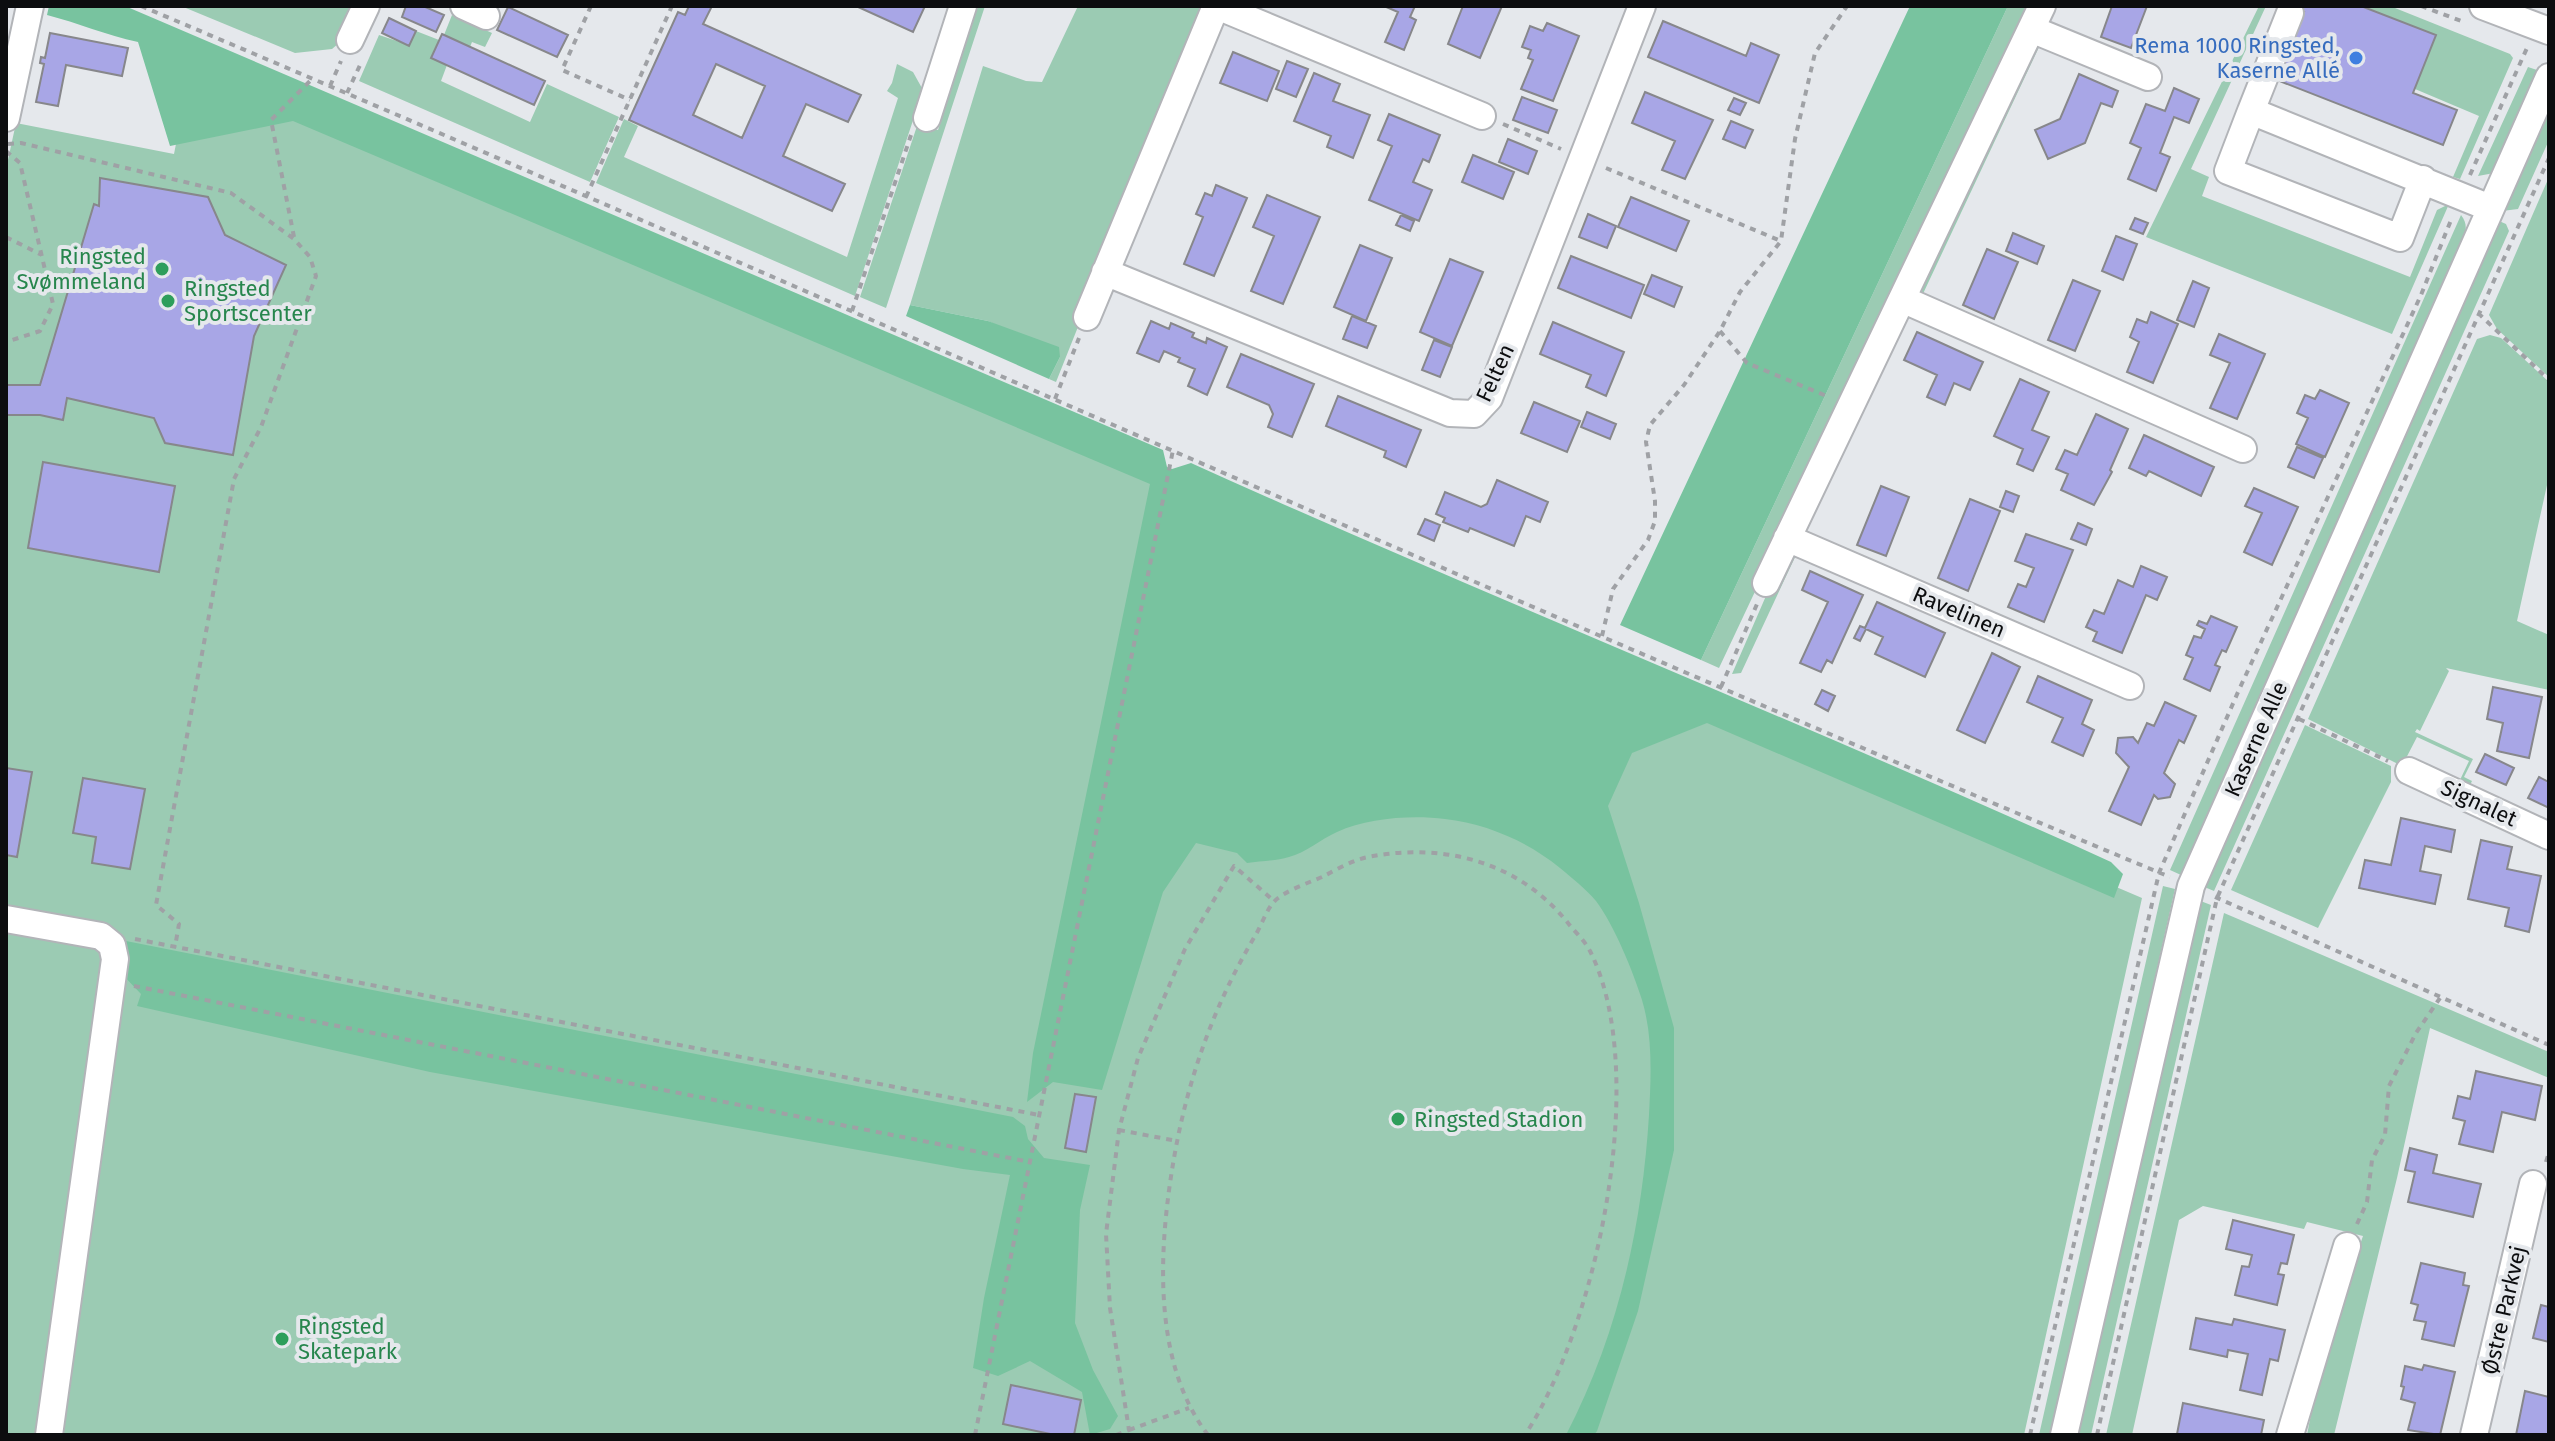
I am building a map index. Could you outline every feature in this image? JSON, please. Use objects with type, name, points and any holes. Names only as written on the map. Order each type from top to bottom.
[{"type":"street","points":[[6,118],[30,6]]},
{"type":"street","points":[[350,40],[366,6]]},
{"type":"street","points":[[927,118],[963,6]]},
{"type":"street","points":[[1087,317],[1216,6],[1482,116]]},
{"type":"street","name":"Felten","points":[[1105,272],[1450,413],[1474,414],[1489,398],[1642,6]]},
{"type":"street","points":[[2483,6],[2549,31]]},
{"type":"street","points":[[2290,13],[2228,171],[2400,238],[2423,179]]},
{"type":"street","points":[[1766,583],[2037,18],[2148,77]]},
{"type":"street","name":"Kaserne Alle","points":[[2064,1435],[2191,886],[2549,77]]},
{"type":"street","points":[[2251,111],[2490,208]]},
{"type":"street","points":[[1902,299],[2243,449]]},
{"type":"street","name":"Ravelinen","points":[[1787,538],[2130,686]]},
{"type":"street","name":"Signalet","points":[[2409,771],[2549,836]]},
{"type":"street","points":[[6,919],[101,936],[112,945],[115,959],[49,1435]]},
{"type":"street","name":"Østre Parkvej","points":[[2474,1435],[2533,1184]]},
{"type":"street","points":[[2290,1435],[2347,1246]]},
{"type":"path","points":[[141,6],[1720,688],[2191,886],[2549,1045]]},
{"type":"path","points":[[591,6],[562,70],[630,100]]},
{"type":"path","points":[[586,197],[672,6]]},
{"type":"path","points":[[1602,636],[1613,589],[1648,540],[1655,521],[1646,442],[1650,425],[1684,385],[1720,331],[1740,292],[1781,241],[1795,139],[1815,53],[1847,6]]},
{"type":"path","points":[[294,239],[271,120],[313,78]]},
{"type":"path","points":[[852,311],[916,119],[927,118]]},
{"type":"path","points":[[6,342],[40,331],[53,304],[20,163],[6,148],[21,143],[231,193],[294,239],[310,257],[316,276],[261,427],[234,479],[156,905],[179,924],[175,947]]},
{"type":"path","points":[[2097,1435],[2217,898],[2549,158]]},
{"type":"path","points":[[1715,213],[1781,241]]},
{"type":"path","points":[[6,237],[42,255]]},
{"type":"path","points":[[2478,313],[2549,380]]},
{"type":"path","points":[[1055,399],[1087,317]]},
{"type":"path","points":[[1720,331],[1747,363],[1851,406]]},
{"type":"path","points":[[975,1435],[1173,450]]},
{"type":"path","points":[[1720,688],[1766,583]]},
{"type":"path","points":[[2299,719],[2409,771]]},
{"type":"path","points":[[1208,1435],[1189,1408],[1175,1371],[1166,1310],[1166,1206],[1192,1074],[1231,976],[1274,901],[1364,857],[1413,851],[1463,855],[1516,877],[1553,905],[1589,949],[1609,1001],[1615,1063],[1615,1130],[1607,1202],[1575,1333],[1551,1389],[1525,1435]]},
{"type":"path","points":[[1129,1430],[1110,1308],[1106,1234],[1119,1130],[1138,1058],[1185,949],[1234,866],[1274,901]]},
{"type":"path","points":[[112,945],[132,938],[1039,1115]]},
{"type":"path","points":[[112,982],[1030,1162]]},
{"type":"path","points":[[2347,1246],[2367,1202],[2372,1160],[2385,1135],[2389,1086],[2416,1033],[2440,998]]},
{"type":"path","points":[[1119,1130],[1177,1141]]},
{"type":"path","points":[[1116,1435],[1189,1408]]},
{"type":"green space","points":[[49,6],[125,6],[1163,450],[1167,467],[1172,469],[1191,463],[2111,862],[2123,874],[2114,898],[1707,723],[1632,753],[1608,806],[1674,1028],[1674,1150],[1638,1311],[1597,1431],[1594,1435],[1566,1435],[1600,1359],[1624,1280],[1646,1157],[1650,1086],[1648,1028],[1638,988],[1610,923],[1583,888],[1547,858],[1520,842],[1476,825],[1445,819],[1418,817],[1362,824],[1337,832],[1295,855],[1247,863],[1237,853],[1196,843],[1163,892],[1102,1090],[1053,1082],[1027,1102],[1033,1053],[1150,484],[293,121],[170,146],[138,42],[47,15]]},
{"type":"green space","points":[[181,6],[356,6],[339,43],[332,49],[295,53]]},
{"type":"green space","points":[[978,6],[985,6],[886,308],[860,297],[918,123],[938,130]]},
{"type":"green space","points":[[1078,6],[1206,6],[1056,382],[1049,379],[1060,357],[988,321],[910,305],[983,66],[1026,81],[1042,82]]},
{"type":"green space","points":[[1910,6],[2008,6],[1701,660],[1620,625]]},
{"type":"green space","points":[[2008,6],[2031,6],[1719,668],[1701,660]]},
{"type":"green space","points":[[2259,6],[2266,6],[2191,169],[2209,177],[2202,196],[2410,277],[2437,210],[2449,204],[2392,334],[2146,237]]},
{"type":"green space","points":[[2361,6],[2390,6],[2510,54],[2513,58],[2460,179],[2453,177],[2479,116],[2415,89],[2435,35]]},
{"type":"green space","points":[[452,15],[492,33],[485,47],[472,42],[470,47],[444,35]]},
{"type":"green space","points":[[416,31],[439,40],[431,57],[447,65],[441,81],[530,122],[547,84],[619,117],[590,182],[359,81],[379,35],[409,45]]},
{"type":"green space","points":[[2039,47],[1921,298],[1917,287],[2032,49]]},
{"type":"green space","points":[[192,63],[2142,898],[2024,1435],[6,1435],[6,169],[16,123],[174,154]]},
{"type":"green space","points":[[897,64],[913,72],[923,90],[855,296],[596,183],[624,119],[638,126],[624,157],[847,257],[898,98],[887,91]]},
{"type":"green space","points":[[2528,67],[2537,70],[2537,77],[2494,173],[2478,176]]},
{"type":"green space","points":[[2549,106],[2549,140],[2518,209],[2502,211]]},
{"type":"green space","points":[[2549,177],[2549,377],[2497,329],[2489,315]]},
{"type":"green space","points":[[2461,215],[2466,228],[2463,241],[2181,875],[2170,870]]},
{"type":"green space","points":[[2499,221],[2506,224],[2509,231],[2214,891],[2202,886]]},
{"type":"green space","points":[[910,305],[988,321],[1059,347],[1060,357],[1049,379],[906,316]]},
{"type":"green space","points":[[2490,335],[2501,338],[2549,382],[2549,476],[2517,621],[2549,635],[2549,690],[2446,668],[2449,671],[2420,731],[2417,729],[2415,732],[2473,759],[2464,777],[2472,781],[2470,785],[2460,780],[2469,761],[2417,737],[2402,766],[2308,719],[2477,339]]},
{"type":"green space","points":[[1791,555],[1796,555],[1741,673],[1732,674],[1769,589]]},
{"type":"green space","points":[[2305,725],[2391,766],[2391,782],[2318,928],[2231,890]]},
{"type":"green space","points":[[2163,886],[2175,889],[2052,1435],[2039,1435]]},
{"type":"green space","points":[[2198,900],[2211,905],[2091,1435],[2078,1435]]},
{"type":"green space","points":[[2224,913],[2549,1052],[2549,1078],[2430,1028],[2334,1435],[2307,1435],[2312,1409],[2307,1397],[2363,1236],[2307,1222],[2304,1229],[2203,1206],[2179,1220],[2132,1435],[2106,1435]]},
{"type":"green space","points":[[126,941],[1013,1117],[1025,1126],[1028,1139],[1044,1158],[1090,1165],[1080,1210],[1075,1323],[1093,1370],[1118,1416],[1110,1429],[1090,1435],[1082,1392],[1030,1361],[998,1376],[973,1368],[1010,1175],[430,1072],[137,1006],[141,994],[121,973]]},
{"type":"building","points":[[406,6],[423,6],[444,15],[436,32],[402,17]]},
{"type":"building","points":[[689,6],[712,6],[703,24],[861,95],[848,122],[806,104],[783,156],[845,184],[832,211],[629,120],[678,12],[685,15]],"holes":[[[716,64],[765,86],[742,138],[693,115]]]},
{"type":"building","points":[[856,6],[925,6],[913,32]]},
{"type":"building","points":[[1384,6],[1415,6],[1410,17],[1416,20],[1404,50],[1385,42],[1398,12]]},
{"type":"building","points":[[1463,6],[1502,6],[1480,58],[1448,44]]},
{"type":"building","points":[[2112,6],[2147,6],[2131,48],[2101,37]]},
{"type":"building","name":"Rema 1000 Ringsted, Kaserne Allé","points":[[2287,6],[2361,6],[2436,35],[2413,93],[2457,110],[2443,145],[2277,80],[2304,12]]},
{"type":"building","points":[[508,7],[568,35],[557,57],[497,30]]},
{"type":"building","points":[[389,18],[416,31],[409,46],[382,33]]},
{"type":"building","points":[[1663,21],[1746,56],[1751,43],[1779,55],[1759,103],[1648,57]]},
{"type":"building","points":[[1547,23],[1579,36],[1553,101],[1521,89],[1533,60],[1528,58],[1531,50],[1522,47],[1530,26],[1543,31]]},
{"type":"building","points":[[50,33],[128,48],[122,76],[66,65],[58,106],[36,102],[44,64],[40,63],[41,57],[45,58]]},
{"type":"building","points":[[442,34],[545,81],[534,105],[431,58]]},
{"type":"building","points":[[1233,52],[1279,71],[1267,101],[1220,83]]},
{"type":"building","points":[[1287,61],[1308,69],[1296,97],[1276,89]]},
{"type":"building","points":[[1314,73],[1340,84],[1333,101],[1370,115],[1353,158],[1327,147],[1331,136],[1294,121]]},
{"type":"building","points":[[2079,74],[2118,91],[2112,107],[2101,103],[2085,143],[2048,159],[2035,130],[2060,119]]},
{"type":"building","points":[[2174,88],[2199,99],[2189,123],[2174,117],[2160,153],[2170,157],[2156,191],[2128,179],[2141,148],[2130,143],[2146,104],[2165,111]]},
{"type":"building","points":[[1645,92],[1713,120],[1685,179],[1662,170],[1675,141],[1632,123]]},
{"type":"building","points":[[1522,97],[1557,110],[1548,133],[1513,120]]},
{"type":"building","points":[[1734,98],[1746,103],[1740,115],[1728,110]]},
{"type":"building","points":[[1389,114],[1440,135],[1429,162],[1423,159],[1413,182],[1432,190],[1419,221],[1369,200],[1392,146],[1378,140]]},
{"type":"building","points":[[1731,121],[1753,130],[1745,148],[1723,139]]},
{"type":"building","points":[[1508,139],[1537,151],[1528,174],[1499,162]]},
{"type":"building","points":[[1473,155],[1514,172],[1503,199],[1462,182]]},
{"type":"building","name":"Ringsted Sportscenter","points":[[100,178],[208,197],[225,235],[286,265],[254,336],[233,455],[165,443],[154,418],[67,398],[63,420],[40,415],[6,415],[6,385],[40,385],[94,204],[99,206]]},
{"type":"building","points":[[1216,185],[1247,198],[1214,276],[1184,264],[1203,217],[1196,214],[1205,193],[1212,196]]},
{"type":"building","points":[[1267,195],[1320,217],[1283,304],[1251,291],[1274,236],[1253,227]]},
{"type":"building","points":[[1631,197],[1689,221],[1676,251],[1618,227]]},
{"type":"building","points":[[1588,214],[1616,226],[1607,248],[1579,237]]},
{"type":"building","points":[[1401,215],[1414,221],[1410,231],[1396,225]]},
{"type":"building","points":[[2135,218],[2148,223],[2143,234],[2130,229]]},
{"type":"building","points":[[2013,233],[2044,246],[2037,264],[2006,251]]},
{"type":"building","points":[[2116,236],[2137,244],[2123,280],[2102,271]]},
{"type":"building","points":[[1360,245],[1392,258],[1366,321],[1334,307]]},
{"type":"building","points":[[1987,249],[2018,262],[1994,319],[1963,305]]},
{"type":"building","points":[[1571,256],[1644,285],[1631,318],[1558,288]]},
{"type":"building","points":[[1450,259],[1483,272],[1452,346],[1420,332]]},
{"type":"building","points":[[1652,275],[1682,287],[1674,307],[1644,294]]},
{"type":"building","points":[[2073,280],[2100,291],[2075,351],[2048,340]]},
{"type":"building","points":[[2193,281],[2209,288],[2194,327],[2177,320]]},
{"type":"building","points":[[2151,312],[2178,324],[2153,383],[2127,372],[2139,342],[2130,337],[2137,319],[2147,323]]},
{"type":"building","points":[[1352,316],[1376,326],[1367,348],[1343,339]]},
{"type":"building","points":[[1151,321],[1169,329],[1171,323],[1194,333],[1192,337],[1206,343],[1207,338],[1227,347],[1207,395],[1188,386],[1195,369],[1178,362],[1180,358],[1164,351],[1159,362],[1137,353]]},
{"type":"building","points":[[1553,322],[1624,352],[1606,396],[1586,387],[1591,375],[1540,354]]},
{"type":"building","points":[[1917,332],[1983,362],[1970,390],[1954,383],[1945,405],[1927,397],[1937,375],[1904,360]]},
{"type":"building","points":[[2219,334],[2265,354],[2237,419],[2210,408],[2230,363],[2210,355]]},
{"type":"building","points":[[1434,340],[1452,347],[1440,377],[1422,370]]},
{"type":"building","points":[[1241,354],[1314,384],[1292,437],[1268,427],[1273,414],[1269,405],[1227,387]]},
{"type":"building","points":[[2020,379],[2049,392],[2032,430],[2049,437],[2033,471],[2017,464],[2023,449],[1994,436]]},
{"type":"building","points":[[2320,390],[2349,403],[2325,457],[2296,444],[2308,418],[2297,413],[2305,395],[2315,399]]},
{"type":"building","points":[[1338,396],[1421,430],[1406,467],[1384,457],[1386,451],[1326,426]]},
{"type":"building","points":[[1534,402],[1580,421],[1567,452],[1521,433]]},
{"type":"building","points":[[1587,412],[1616,424],[1610,439],[1581,427]]},
{"type":"building","points":[[2096,414],[2128,429],[2110,470],[2112,472],[2094,505],[2061,490],[2068,474],[2056,469],[2065,450],[2077,455]]},
{"type":"building","points":[[2144,435],[2214,467],[2201,496],[2149,471],[2146,476],[2129,468]]},
{"type":"building","points":[[2297,447],[2323,458],[2314,478],[2288,467]]},
{"type":"building","points":[[43,462],[175,486],[159,572],[28,548]]},
{"type":"building","points":[[1497,480],[1548,502],[1540,522],[1526,516],[1514,546],[1470,528],[1468,532],[1443,522],[1445,518],[1436,514],[1445,492],[1481,507],[1487,504]]},
{"type":"building","points":[[1881,486],[1909,497],[1886,556],[1857,545]]},
{"type":"building","points":[[2254,488],[2298,507],[2272,565],[2244,552],[2262,513],[2245,506]]},
{"type":"building","points":[[2006,491],[2019,496],[2013,512],[2000,507]]},
{"type":"building","points":[[1970,499],[2000,511],[1968,591],[1938,578]]},
{"type":"building","points":[[1425,519],[1440,525],[1434,541],[1418,534]]},
{"type":"building","points":[[2078,523],[2092,529],[2086,545],[2071,539]]},
{"type":"building","points":[[2026,534],[2073,550],[2044,622],[2008,607],[2018,584],[2026,587],[2034,568],[2015,561]]},
{"type":"building","points":[[2141,566],[2167,577],[2157,600],[2146,595],[2122,653],[2093,641],[2097,632],[2086,627],[2094,610],[2104,614],[2118,580],[2133,587]]},
{"type":"building","points":[[1810,571],[1863,595],[1832,663],[1827,660],[1821,672],[1800,663],[1828,602],[1802,590]]},
{"type":"building","points":[[1877,602],[1945,633],[1925,677],[1875,654],[1883,637],[1866,629],[1860,641],[1854,638],[1860,626],[1865,628]]},
{"type":"building","points":[[2211,616],[2237,627],[2226,652],[2222,650],[2215,665],[2220,667],[2210,691],[2184,679],[2193,658],[2186,655],[2194,636],[2201,638],[2205,629],[2197,625],[2199,621],[2207,624]]},
{"type":"building","points":[[1992,653],[2020,667],[1985,743],[1957,730]]},
{"type":"building","points":[[2038,676],[2092,700],[2082,724],[2094,730],[2083,756],[2052,742],[2063,718],[2027,702]]},
{"type":"building","points":[[2493,687],[2542,697],[2529,758],[2497,751],[2503,723],[2487,719]]},
{"type":"building","points":[[1822,690],[1835,696],[1828,711],[1815,704]]},
{"type":"building","points":[[2165,702],[2196,716],[2184,743],[2179,740],[2164,773],[2175,784],[2170,797],[2158,799],[2154,795],[2141,825],[2109,811],[2129,767],[2116,753],[2118,738],[2133,737],[2138,743],[2147,723],[2154,726]]},
{"type":"building","points":[[2485,754],[2514,768],[2506,785],[2476,772]]},
{"type":"building","points":[[6,768],[32,772],[17,857],[6,855]]},
{"type":"building","points":[[2539,777],[2549,782],[2549,808],[2528,798]]},
{"type":"building","points":[[83,778],[145,789],[130,869],[92,863],[96,837],[73,833]]},
{"type":"building","points":[[2401,818],[2455,830],[2451,852],[2425,846],[2420,871],[2441,875],[2435,904],[2359,888],[2365,860],[2391,865]]},
{"type":"building","points":[[2481,840],[2512,847],[2507,869],[2541,876],[2529,932],[2505,926],[2509,908],[2468,899]]},
{"type":"building","points":[[2476,1071],[2542,1086],[2535,1120],[2502,1112],[2493,1152],[2459,1144],[2465,1121],[2453,1118],[2458,1096],[2470,1099]]},
{"type":"building","points":[[1075,1094],[1096,1097],[1086,1152],[1065,1148]]},
{"type":"building","points":[[2410,1148],[2437,1155],[2433,1173],[2481,1184],[2473,1217],[2408,1202],[2415,1172],[2405,1170]]},
{"type":"building","points":[[2233,1220],[2294,1235],[2287,1264],[2281,1263],[2278,1274],[2284,1275],[2277,1305],[2235,1295],[2242,1266],[2249,1267],[2252,1255],[2226,1249]]},
{"type":"building","points":[[2421,1263],[2465,1273],[2463,1285],[2469,1286],[2454,1346],[2422,1339],[2426,1322],[2414,1320],[2418,1305],[2411,1303]]},
{"type":"building","points":[[2541,1305],[2549,1307],[2549,1342],[2533,1338]]},
{"type":"building","points":[[2196,1318],[2232,1325],[2234,1319],[2285,1330],[2278,1361],[2270,1359],[2262,1395],[2240,1390],[2248,1354],[2228,1350],[2227,1357],[2190,1349]]},
{"type":"building","points":[[2424,1365],[2455,1372],[2440,1435],[2408,1430],[2415,1403],[2401,1399],[2405,1366],[2422,1370]]},
{"type":"building","points":[[1011,1385],[1081,1400],[1074,1435],[1055,1435],[1003,1424]]},
{"type":"building","points":[[2525,1391],[2549,1397],[2549,1435],[2516,1435]]},
{"type":"building","points":[[2183,1403],[2264,1420],[2261,1435],[2177,1434]]},
{"type":"place","name":"Rema 1000 Ringsted, Kaserne Allé","points":[[2356,58]]},
{"type":"place","name":"Ringsted Svømmeland","points":[[162,269]]},
{"type":"place","name":"Ringsted Sportscenter","points":[[168,301]]},
{"type":"place","name":"Ringsted Stadion","points":[[1398,1119]]},
{"type":"place","name":"Ringsted Skatepark","points":[[282,1339]]}]
